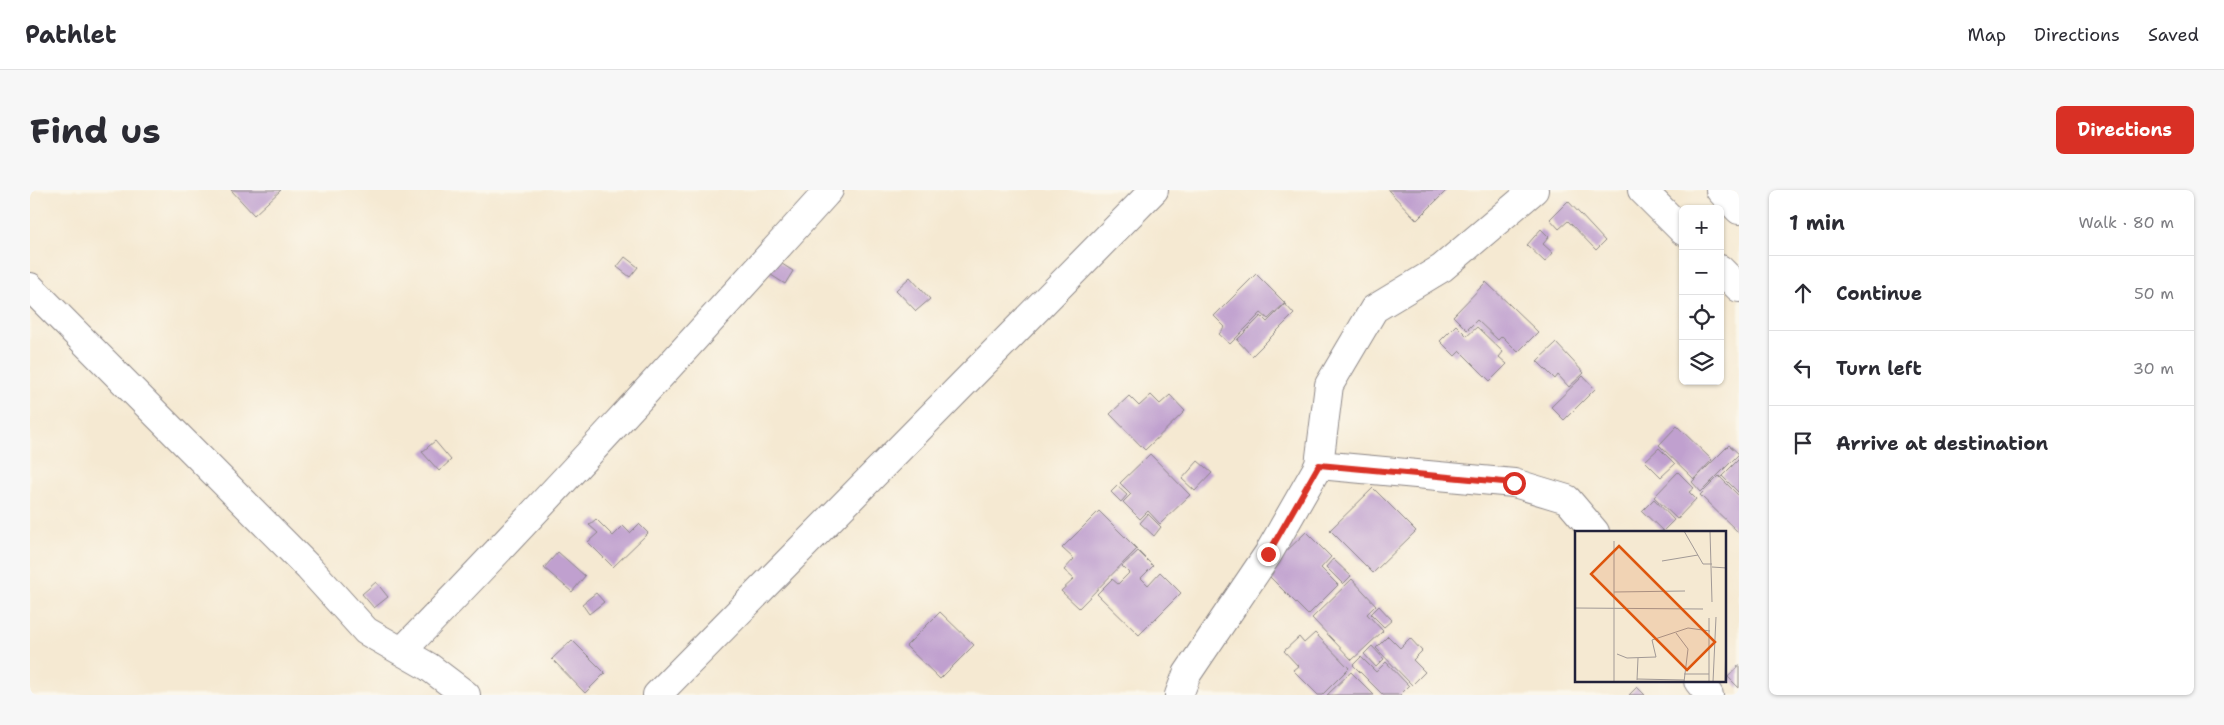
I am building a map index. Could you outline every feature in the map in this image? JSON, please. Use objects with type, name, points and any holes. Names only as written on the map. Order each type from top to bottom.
[{"type":"street","points":[[402,651],[517,532],[655,384],[829,190]]},
{"type":"street","points":[[657,695],[1154,190]]},
{"type":"street","points":[[1179,695],[1187,674],[1268,554],[1319,465],[1328,386],[1374,309],[1442,268],[1534,190]]},
{"type":"street","points":[[1642,190],[1679,227]]},
{"type":"street","points":[[1721,190],[1739,210]]},
{"type":"street","points":[[1724,273],[1739,288]]},
{"type":"street","points":[[30,287],[309,568],[366,631],[430,667],[466,695]]},
{"type":"street","points":[[1319,465],[1514,483],[1567,499],[1594,531]]},
{"type":"street","points":[[1699,682],[1709,695]]},
{"type":"building","points":[[231,190],[281,190],[254,215]]},
{"type":"building","points":[[1388,190],[1447,190],[1417,220]]},
{"type":"building","points":[[1568,201],[1605,241],[1596,250],[1568,221],[1559,229],[1550,219]]},
{"type":"building","points":[[1541,229],[1549,237],[1543,244],[1553,253],[1545,262],[1527,245]]},
{"type":"building","points":[[625,257],[638,267],[630,277],[617,267]]},
{"type":"building","points":[[776,260],[793,271],[785,284],[768,273]]},
{"type":"building","points":[[1256,274],[1285,303],[1268,319],[1261,313],[1230,344],[1219,334],[1225,327],[1214,316]]},
{"type":"building","points":[[910,277],[930,299],[916,311],[896,290]]},
{"type":"building","points":[[1486,282],[1538,332],[1518,352],[1502,336],[1498,340],[1477,320],[1467,330],[1453,316]]},
{"type":"building","points":[[1285,304],[1294,314],[1252,356],[1237,340],[1261,316],[1267,322]]},
{"type":"building","points":[[1456,325],[1467,336],[1477,327],[1503,352],[1499,357],[1507,364],[1490,381],[1460,351],[1455,356],[1440,341]]},
{"type":"building","points":[[1556,343],[1584,373],[1569,387],[1558,375],[1555,379],[1537,361]]},
{"type":"building","points":[[1583,376],[1595,389],[1564,420],[1551,407]]},
{"type":"building","points":[[1151,395],[1160,404],[1170,395],[1185,411],[1145,450],[1110,414],[1129,396],[1139,406]]},
{"type":"building","points":[[1677,426],[1712,460],[1694,479],[1659,445]]},
{"type":"building","points":[[435,441],[451,460],[439,471],[422,452]]},
{"type":"building","points":[[1729,445],[1739,454],[1701,492],[1692,482]]},
{"type":"building","points":[[1659,448],[1675,464],[1661,477],[1645,461]]},
{"type":"building","points":[[1150,454],[1190,495],[1160,524],[1148,511],[1140,519],[1123,502],[1131,494],[1120,483]]},
{"type":"building","points":[[1739,459],[1739,493],[1722,476]]},
{"type":"building","points":[[1198,461],[1212,473],[1195,491],[1182,479]]},
{"type":"building","points":[[1678,472],[1694,488],[1689,492],[1696,499],[1677,519],[1654,497]]},
{"type":"building","points":[[1719,476],[1739,496],[1739,533],[1700,495]]},
{"type":"building","points":[[1117,486],[1127,495],[1121,502],[1111,492]]},
{"type":"building","points":[[1373,488],[1416,531],[1373,573],[1330,530]]},
{"type":"building","points":[[1654,499],[1674,520],[1663,531],[1642,511]]},
{"type":"building","points":[[1099,511],[1137,549],[1079,608],[1061,591],[1074,579],[1064,570],[1074,559],[1062,548]]},
{"type":"building","points":[[1148,514],[1161,527],[1154,536],[1140,523]]},
{"type":"building","points":[[596,519],[613,536],[623,526],[630,533],[639,524],[648,533],[613,567],[588,542],[598,533],[589,525]]},
{"type":"building","points":[[1306,532],[1331,557],[1321,568],[1338,585],[1308,615],[1265,572]]},
{"type":"building","points":[[1138,551],[1153,566],[1141,578],[1148,585],[1160,572],[1181,593],[1139,635],[1097,594],[1112,579],[1118,584],[1129,573],[1122,566]]},
{"type":"building","points":[[558,552],[585,576],[572,592],[544,568]]},
{"type":"building","points":[[1333,559],[1351,576],[1343,584],[1326,567]]},
{"type":"building","points":[[1352,579],[1376,605],[1367,614],[1383,631],[1352,660],[1312,618]]},
{"type":"building","points":[[376,582],[388,597],[374,608],[362,594]]},
{"type":"building","points":[[596,593],[604,602],[589,614],[582,604]]},
{"type":"building","points":[[1379,606],[1392,620],[1384,627],[1371,614]]},
{"type":"building","points":[[940,612],[974,645],[940,679],[906,646]]},
{"type":"building","points":[[1315,633],[1349,668],[1322,695],[1318,695],[1293,670],[1298,666],[1284,651],[1299,637],[1304,643]]},
{"type":"building","points":[[1388,636],[1400,648],[1410,638],[1422,651],[1413,660],[1425,672],[1412,685],[1376,648]]},
{"type":"building","points":[[572,640],[605,673],[585,693],[552,659]]},
{"type":"building","points":[[1372,646],[1384,659],[1376,667],[1364,654]]},
{"type":"building","points":[[1361,657],[1376,672],[1386,662],[1409,686],[1400,695],[1383,695],[1353,665]]},
{"type":"building","points":[[1739,665],[1739,688],[1728,677]]},
{"type":"building","points":[[1351,672],[1374,695],[1327,695]]},
{"type":"building","points":[[1637,687],[1645,695],[1629,695]]},
{"type":"route","points":[[1268,554],[1319,465],[1514,483]]}]
